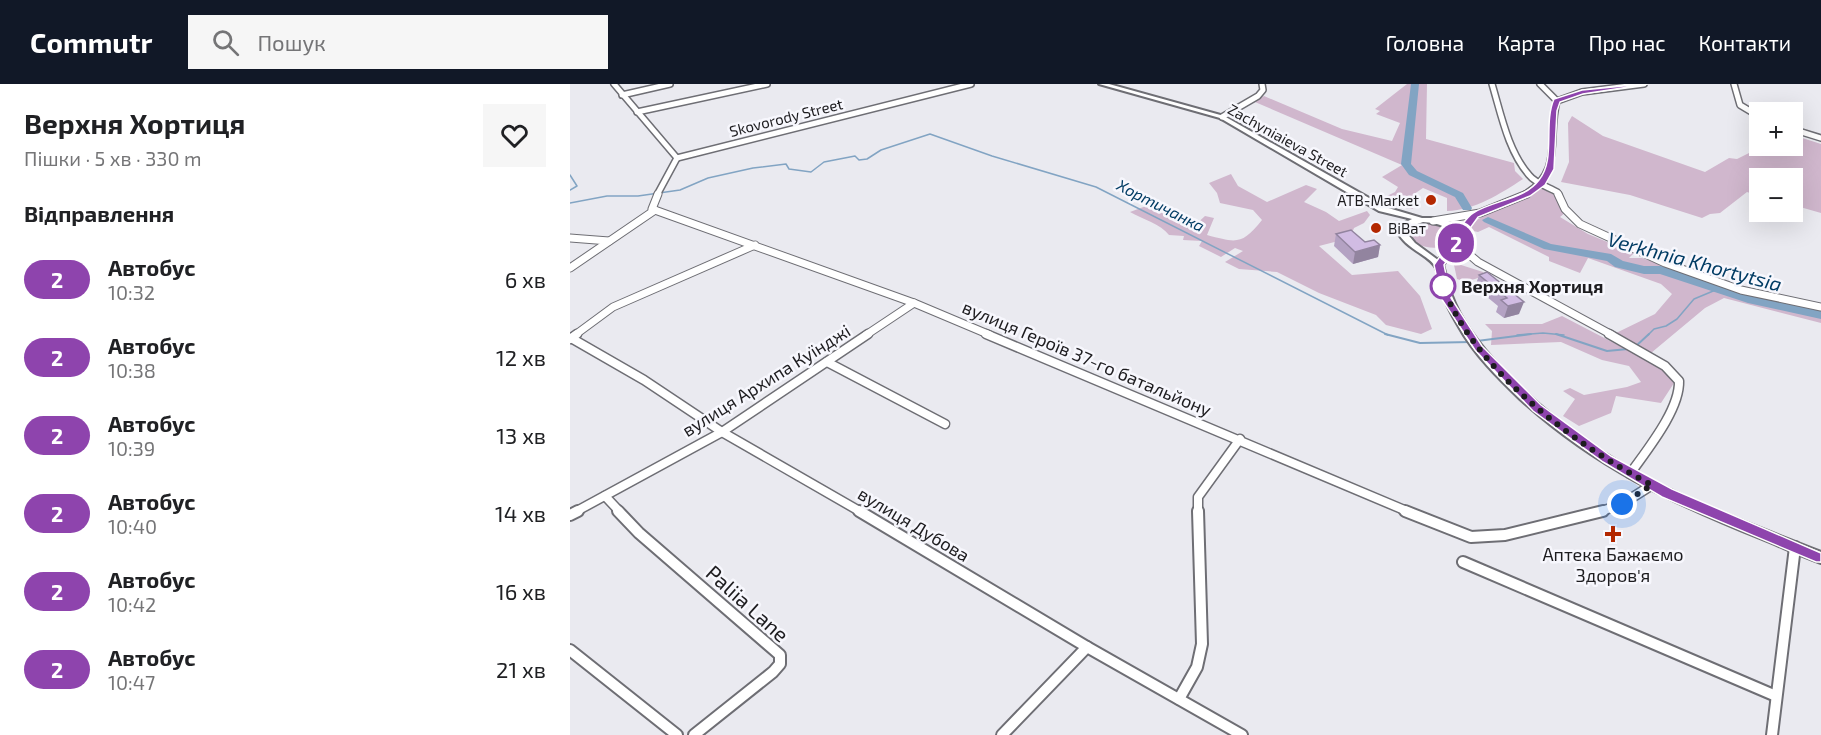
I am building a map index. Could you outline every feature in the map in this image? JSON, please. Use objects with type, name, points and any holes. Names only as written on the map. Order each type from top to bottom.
[{"type":"main road","name":"Zachyniaieva Street","points":[[1102,84],[1222,117],[1382,209],[1433,221]]},
{"type":"main road","points":[[1382,209],[1394,221],[1401,234],[1439,265],[1446,298],[1467,332],[1479,348],[1537,408],[1630,474],[1821,558]]},
{"type":"main road","points":[[1401,234],[1402,228],[1407,223],[1422,220]]},
{"type":"main road","points":[[1433,221],[1453,229],[1457,241]]},
{"type":"main road","points":[[1414,246],[1438,250],[1457,241]]},
{"type":"main road","points":[[1439,265],[1457,241]]},
{"type":"street","points":[[570,268],[655,210],[651,207],[677,158],[614,84]]},
{"type":"street","points":[[622,95],[670,84]]},
{"type":"street","points":[[637,112],[767,84]]},
{"type":"street","name":"Skovorody Street","points":[[677,158],[971,84]]},
{"type":"street","points":[[1222,117],[1258,96],[1263,90],[1262,84]]},
{"type":"street","points":[[1492,84],[1514,154],[1528,174],[1557,192],[1565,209],[1574,219],[1605,237],[1665,263],[1741,290],[1821,307]]},
{"type":"street","points":[[1540,84],[1557,101]]},
{"type":"street","points":[[1433,221],[1474,215],[1527,194],[1542,183],[1550,169],[1553,111],[1557,101],[1582,92],[1612,86],[1644,84]]},
{"type":"street","points":[[1734,84],[1740,105],[1749,110]]},
{"type":"street","points":[[1803,132],[1821,138]]},
{"type":"street","name":"вулиця Героїв 37-го батальйону","points":[[655,210],[914,303],[1471,537],[1505,535],[1590,515],[1622,504],[1652,485]]},
{"type":"street","points":[[1474,215],[1457,241],[1478,262],[1627,343],[1668,368],[1679,380],[1680,390],[1659,432],[1630,474]]},
{"type":"street","points":[[570,238],[609,241]]},
{"type":"street","points":[[571,338],[584,326],[613,307],[755,245]]},
{"type":"street","name":"вулиця Архипа Куїнджі","points":[[570,515],[722,432],[914,303]]},
{"type":"street","name":"вулиця Дубова","points":[[571,338],[644,380],[722,432],[884,525],[1087,647],[1242,735]]},
{"type":"street","points":[[827,362],[945,424]]},
{"type":"street","points":[[1179,699],[1197,667],[1202,644],[1198,497],[1240,439]]},
{"type":"street","name":"Paliia Lane","points":[[605,496],[639,533],[778,651],[781,656],[778,667],[770,675],[694,735]]},
{"type":"street","points":[[1772,735],[1795,547]]},
{"type":"street","points":[[1463,562],[1776,696]]},
{"type":"street","points":[[1002,735],[1087,647]]},
{"type":"street","points":[[570,650],[677,735]]},
{"type":"shaded area","points":[[1407,84],[1427,84],[1426,139],[1514,163],[1515,171],[1523,179],[1487,200],[1467,208],[1447,211],[1447,198],[1423,188],[1414,194],[1413,209],[1390,206],[1379,200],[1395,192],[1398,187],[1382,177],[1402,165],[1255,102],[1264,96],[1342,129],[1392,141],[1400,123],[1376,114],[1380,111],[1375,109]]},
{"type":"shaded area","points":[[1572,116],[1603,136],[1705,172],[1729,158],[1737,159],[1749,153],[1749,156],[1803,156],[1803,138],[1821,144],[1821,213],[1803,208],[1803,168],[1749,168],[1749,193],[1720,213],[1702,218],[1630,195],[1561,182],[1569,162],[1568,123]]},
{"type":"shaded area","points":[[1231,174],[1238,186],[1267,202],[1306,185],[1317,189],[1304,202],[1339,221],[1367,211],[1370,215],[1364,223],[1354,228],[1350,238],[1319,246],[1352,275],[1398,271],[1420,296],[1432,329],[1421,334],[1386,325],[1376,315],[1319,293],[1277,272],[1239,269],[1225,262],[1243,251],[1235,248],[1221,257],[1199,246],[1202,241],[1183,240],[1184,236],[1169,235],[1156,225],[1130,212],[1146,206],[1193,227],[1205,216],[1214,218],[1207,235],[1225,240],[1244,238],[1262,220],[1253,210],[1220,203],[1217,193],[1209,183]]},
{"type":"shaded area","points":[[1541,188],[1560,198],[1567,211],[1560,217],[1588,234],[1634,253],[1629,258],[1642,258],[1760,299],[1821,312],[1821,323],[1724,298],[1705,308],[1651,353],[1616,333],[1655,314],[1672,294],[1661,284],[1588,258],[1580,273],[1549,261],[1549,257],[1489,227],[1478,232],[1468,230],[1478,219]]},
{"type":"shaded area","points":[[1419,223],[1441,225],[1448,230],[1454,240],[1442,247],[1421,245],[1410,238],[1406,232],[1408,227]]},
{"type":"shaded area","points":[[1458,264],[1483,272],[1484,275],[1471,280],[1457,279],[1454,265]]},
{"type":"shaded area","points":[[1562,316],[1662,368],[1674,383],[1661,403],[1616,396],[1611,413],[1579,426],[1563,416],[1575,399],[1563,391],[1570,388],[1584,395],[1641,382],[1629,366],[1602,360],[1561,342],[1491,345],[1492,331],[1485,324],[1542,324]]},
{"type":"building","points":[[1351,230],[1365,242],[1374,240],[1380,245],[1355,252],[1336,234]]},
{"type":"building","points":[[1487,272],[1524,302],[1508,306],[1501,300],[1507,298],[1479,275]]},
{"type":"waterway","name":"Verkhnia Khortytsia","points":[[1415,84],[1406,164],[1413,173],[1459,195],[1467,208]]},
{"type":"waterway","name":"Хортичанка","points":[[570,203],[607,196],[638,196],[680,190],[708,178],[753,168],[786,164],[789,169],[811,172],[824,162],[855,156],[859,160],[867,159],[881,150],[930,134],[992,156],[1096,187],[1387,335]]},
{"type":"waterway","name":"Хортичанка","points":[[570,175],[577,186],[570,190]]},
{"type":"waterway","name":"Verkhnia Khortytsia","points":[[1490,221],[1488,220],[1548,247],[1611,258],[1619,264],[1644,270],[1661,270],[1753,300],[1821,315]]},
{"type":"waterway","name":"Хортичанка","points":[[1649,334],[1654,329],[1666,326],[1677,319],[1694,299],[1718,289]]},
{"type":"waterway","name":"Хортичанка","points":[[1477,341],[1531,334]]},
{"type":"waterway","name":"Хортичанка","points":[[1517,335],[1557,334]]},
{"type":"waterway","name":"Хортичанка","points":[[1557,334],[1564,335]]},
{"type":"waterway","name":"Хортичанка","points":[[1557,334],[1607,351],[1628,349]]},
{"type":"waterway","name":"Хортичанка","points":[[1636,346],[1649,334]]},
{"type":"waterway","name":"Хортичанка","points":[[1387,335],[1420,343],[1471,342]]},
{"type":"bus line","name":"2","points":[[1644,84],[1582,92],[1557,101],[1553,111],[1550,169],[1542,183],[1527,194],[1474,215],[1458,241],[1439,265],[1446,298],[1479,348],[1511,384],[1537,408],[1607,459],[1630,474],[1686,502],[1821,558]]},
{"type":"place","name":"ATB-Market","points":[[1431,200]]},
{"type":"place","name":"ВіВат","points":[[1376,228]]},
{"type":"place","name":"Верхня Хортиця","points":[[1443,286]]},
{"type":"place","name":"Аптека Бажаємо Здоров'я","points":[[1613,534]]},
{"type":"route","points":[[1443,286],[1441,280],[1446,298],[1467,332],[1511,384],[1566,430],[1630,474],[1652,485],[1635,498],[1622,504]]}]
